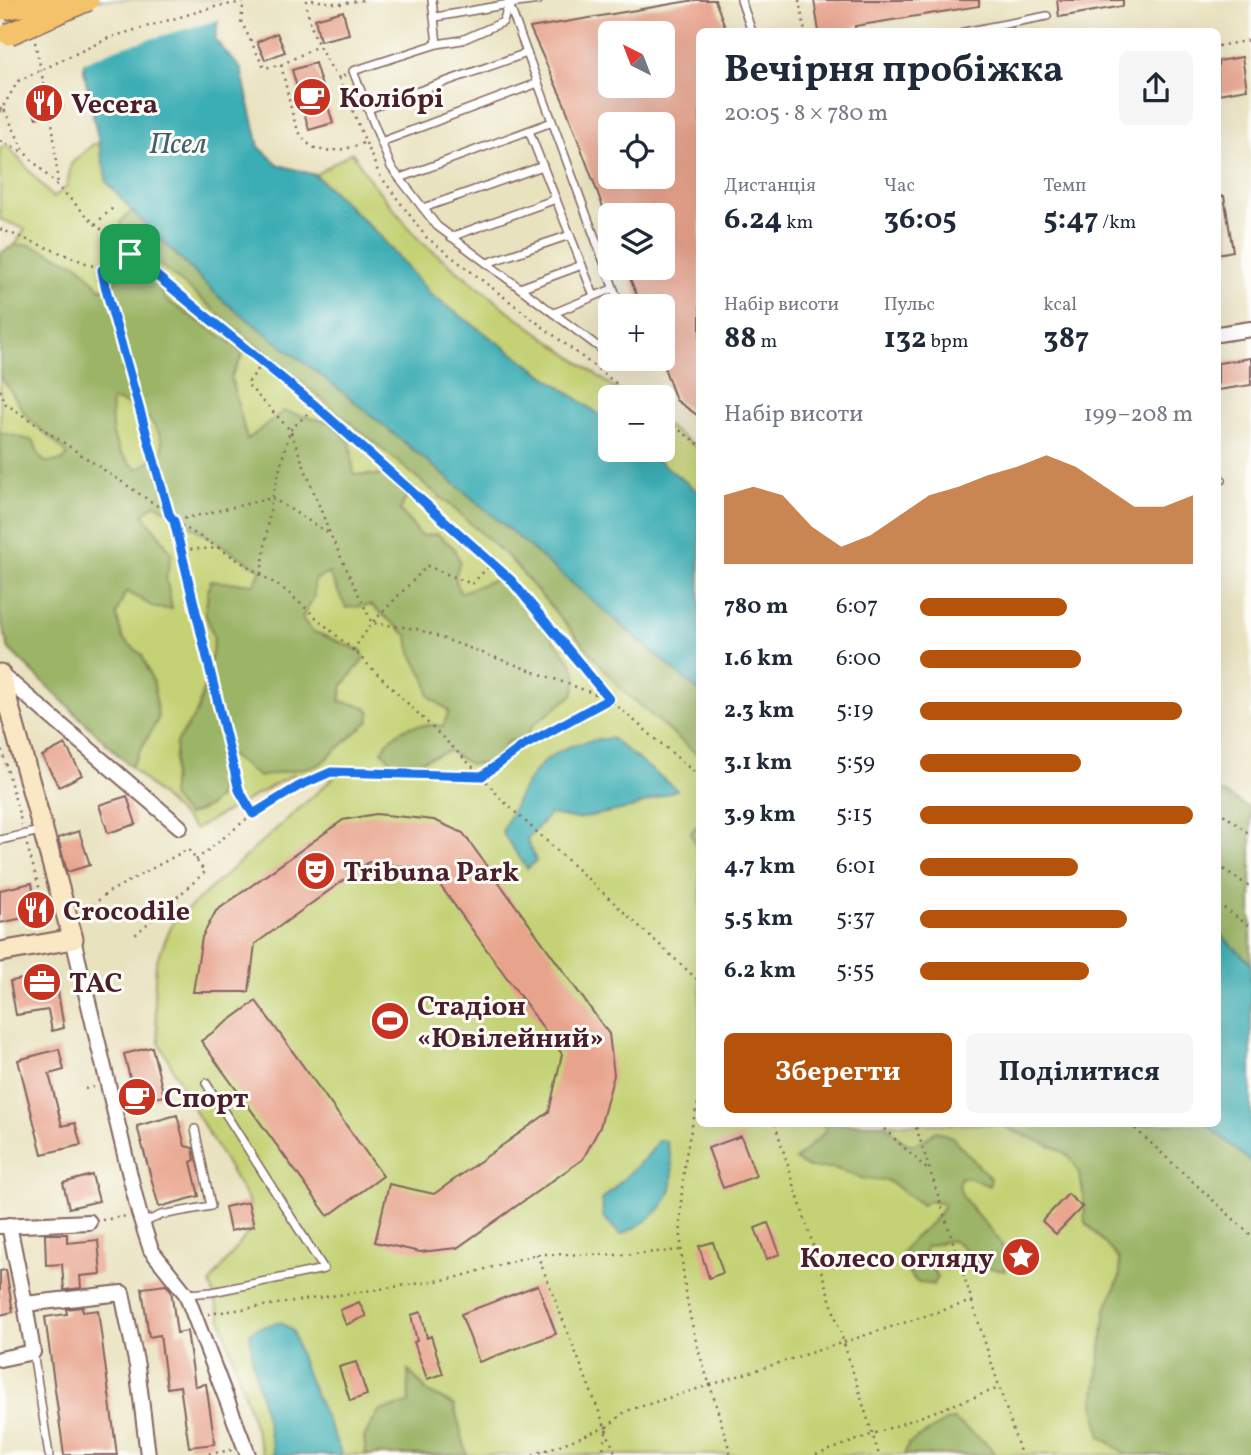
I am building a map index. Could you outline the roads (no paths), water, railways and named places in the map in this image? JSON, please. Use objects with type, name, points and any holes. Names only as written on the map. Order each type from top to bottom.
[{"type":"main road","points":[[4,9],[59,0]]},
{"type":"main road","points":[[9,34],[88,0]]},
{"type":"street","points":[[1221,334],[1251,329]]},
{"type":"street","points":[[0,674],[180,827]]},
{"type":"street","points":[[0,674],[34,832],[73,939],[142,1223],[151,1250],[186,1294],[246,1452]]},
{"type":"street","points":[[0,952],[73,939]]},
{"type":"street","points":[[0,1359],[33,1352],[25,1304],[4,1226],[89,1222]]},
{"type":"street","points":[[25,1304],[122,1293],[129,1323],[148,1455]]},
{"type":"lane","points":[[432,0],[437,44]]},
{"type":"lane","points":[[436,17],[539,0]]},
{"type":"lane","points":[[741,0],[751,28]]},
{"type":"lane","points":[[509,4],[503,22],[461,40],[437,44],[353,71],[391,167],[437,226],[598,347]]},
{"type":"lane","points":[[509,4],[614,294]]},
{"type":"lane","points":[[985,28],[1047,16]]},
{"type":"lane","points":[[368,109],[527,53]]},
{"type":"lane","points":[[381,142],[538,83]]},
{"type":"lane","points":[[400,178],[552,122]]},
{"type":"lane","points":[[529,131],[594,296]]},
{"type":"lane","points":[[423,208],[543,166]]},
{"type":"lane","points":[[451,237],[556,199]]},
{"type":"lane","points":[[487,263],[570,235]]},
{"type":"lane","points":[[520,288],[582,264]]},
{"type":"lane","points":[[554,313],[612,289]]},
{"type":"lane","points":[[0,840],[34,832]]},
{"type":"lane","points":[[186,1294],[212,1292],[324,1269],[206,1083]]},
{"type":"lane","points":[[142,1223],[161,1215],[211,1206],[195,1129]]},
{"type":"lane","points":[[33,1352],[49,1455]]},
{"type":"water","name":"Псел","points":[[84,0],[221,0],[215,40],[241,69],[259,147],[279,165],[315,175],[377,233],[431,295],[598,414],[598,462],[660,462],[696,490],[696,689],[344,393],[221,299],[132,211],[107,182],[84,71]]},
{"type":"water","points":[[611,738],[677,790],[631,808],[577,819],[550,814],[527,839],[536,861],[527,869],[502,832],[529,779],[553,755],[568,747]]},
{"type":"water","points":[[1221,936],[1251,963],[1251,1162],[1210,1127],[1221,1127]]},
{"type":"water","points":[[658,1140],[666,1141],[671,1158],[673,1174],[667,1199],[649,1219],[620,1235],[603,1216],[602,1200],[649,1154]]},
{"type":"water","points":[[281,1322],[293,1331],[308,1378],[342,1455],[274,1455],[252,1358],[250,1333],[257,1328]]},
{"type":"place","name":"Колібрі","points":[[312,97]]},
{"type":"place","name":"Vecera","points":[[44,103]]},
{"type":"place","name":"Tribuna Park","points":[[316,871]]},
{"type":"place","name":"Crocodile","points":[[36,910]]},
{"type":"place","name":"ТАС","points":[[42,982]]},
{"type":"place","name":"Стадіон «Ювілейний»","points":[[390,1021]]},
{"type":"place","name":"Спорт","points":[[137,1097]]},
{"type":"place","name":"Колесо огляду","points":[[1021,1257]]}]
